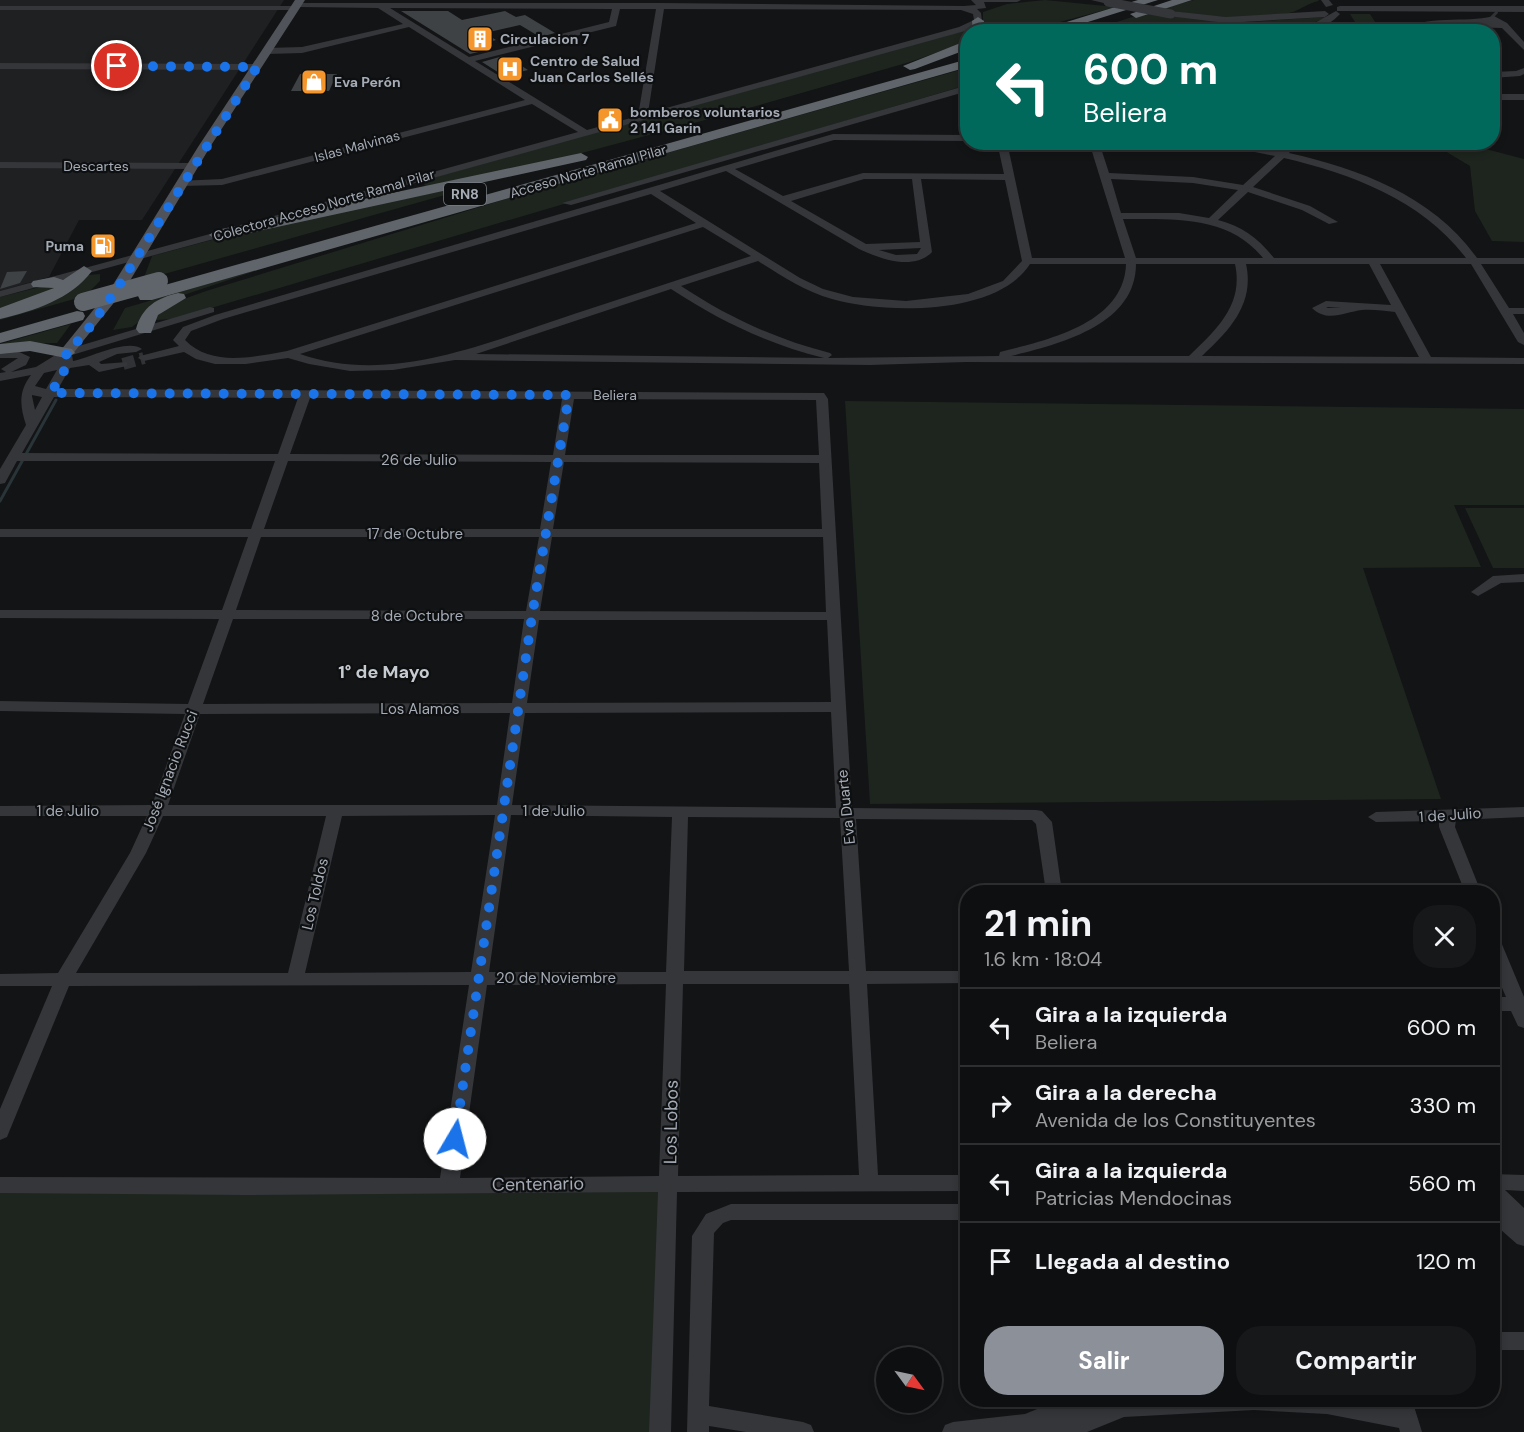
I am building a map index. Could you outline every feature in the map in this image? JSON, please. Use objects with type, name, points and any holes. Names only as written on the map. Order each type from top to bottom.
[{"type":"highway","points":[[1068,24],[1152,0]]},
{"type":"highway","points":[[1104,24],[1186,0]]},
{"type":"highway","points":[[893,73],[960,47]]},
{"type":"highway","name":"Acceso Norte Ramal Pilar","points":[[0,338],[159,281],[960,54]]},
{"type":"highway","name":"Acceso Norte Ramal Pilar","points":[[0,326],[146,296],[960,67]]},
{"type":"highway","points":[[217,235],[544,167],[771,108]]},
{"type":"highway","points":[[145,329],[148,314],[163,304],[401,224]]},
{"type":"highway","points":[[0,315],[48,299],[67,288],[84,272]]},
{"type":"highway","points":[[39,284],[61,284],[67,288]]},
{"type":"highway","points":[[0,349],[30,346],[67,358]]},
{"type":"main road","points":[[67,358],[78,326],[109,280],[136,257],[297,4]]},
{"type":"main road","points":[[67,358],[116,313],[138,274],[136,257]]},
{"type":"street","points":[[0,8],[297,4],[970,9],[1015,0]]},
{"type":"street","points":[[1095,0],[1171,14],[1226,20],[1283,17],[1324,6],[1338,11],[1491,17],[1512,33],[1524,47]]},
{"type":"street","points":[[379,5],[584,132]]},
{"type":"street","points":[[467,60],[613,24],[617,5]]},
{"type":"street","points":[[643,116],[661,5]]},
{"type":"street","name":"Colectora Acceso Norte Ramal Pilar","points":[[0,294],[952,32],[970,9]]},
{"type":"street","points":[[1422,24],[1491,17],[1524,9]]},
{"type":"street","points":[[1320,24],[1326,22],[1338,11]]},
{"type":"street","points":[[267,51],[302,50],[409,25]]},
{"type":"street","points":[[0,66],[257,67]]},
{"type":"street","points":[[1500,75],[1517,75],[1524,71]]},
{"type":"street","points":[[0,384],[145,329],[960,90]]},
{"type":"street","points":[[1500,97],[1524,97]]},
{"type":"street","name":"Islas Malvinas","points":[[182,183],[222,182],[531,101]]},
{"type":"street","points":[[183,344],[187,329],[219,317],[651,189],[840,136],[960,138]]},
{"type":"street","points":[[651,189],[703,224],[820,292],[848,300],[887,304],[944,302],[982,294],[1014,278],[1027,261],[1004,150]]},
{"type":"street","points":[[966,359],[1043,344],[1093,323],[1115,307],[1131,281],[1131,261],[1096,150]]},
{"type":"street","points":[[1255,150],[1322,164],[1385,190],[1439,223],[1471,260],[1524,342]]},
{"type":"street","points":[[1211,221],[1288,150]]},
{"type":"street","name":"Descartes","points":[[0,165],[192,166]]},
{"type":"street","points":[[728,168],[863,247],[926,245],[916,176]]},
{"type":"street","points":[[1104,176],[1179,178],[1247,188],[1288,200],[1333,222]]},
{"type":"street","points":[[782,200],[855,177],[1009,177]]},
{"type":"street","points":[[420,179],[417,184],[430,191]]},
{"type":"street","points":[[1117,216],[1187,217],[1211,221],[1245,234],[1270,260]]},
{"type":"street","points":[[67,358],[91,361],[115,351],[143,352],[183,344],[200,356],[222,360],[248,360],[289,354],[703,224]]},
{"type":"street","points":[[289,354],[314,362],[365,368],[405,366],[455,357],[675,287],[759,257]]},
{"type":"street","points":[[1027,261],[1524,261]]},
{"type":"street","points":[[1192,360],[1221,331],[1235,311],[1245,284],[1240,261]]},
{"type":"street","points":[[1374,261],[1397,309],[1427,362]]},
{"type":"street","points":[[675,287],[735,325],[785,344],[858,362]]},
{"type":"street","points":[[1357,308],[1397,309]]},
{"type":"street","points":[[1505,311],[1524,311]]},
{"type":"street","points":[[499,344],[501,351],[510,358]]},
{"type":"street","points":[[779,359],[785,344]]},
{"type":"street","points":[[1043,344],[1059,360]]},
{"type":"street","points":[[0,355],[15,353],[24,358],[19,365],[0,371]]},
{"type":"street","points":[[455,357],[779,359],[858,362],[966,359],[1524,362]]},
{"type":"street","points":[[0,480],[20,458],[31,424],[51,393],[67,358]]},
{"type":"street","points":[[91,361],[99,368],[123,364]]},
{"type":"street","points":[[0,377],[41,369]]},
{"type":"street","points":[[31,424],[26,396],[28,387],[41,369]]},
{"type":"street","name":"Beliera","points":[[28,387],[38,393],[820,396]]},
{"type":"street","name":"José Ignacio Rucci","points":[[0,1132],[63,980],[138,853],[158,810],[305,395]]},
{"type":"street","points":[[449,1185],[532,616],[569,395]]},
{"type":"street","name":"Eva Duarte","points":[[820,396],[831,533],[839,707],[846,813],[849,823],[869,1182]]},
{"type":"street","name":"26 de Julio","points":[[20,458],[825,459]]},
{"type":"street","name":"17 de Octubre","points":[[0,533],[831,533]]},
{"type":"street","points":[[1478,592],[1498,579],[1524,578]]},
{"type":"street","name":"8 de Octubre","points":[[0,615],[834,616]]},
{"type":"street","name":"Los Alamos","points":[[0,706],[194,709],[839,707]]},
{"type":"street","name":"Los Toldos","points":[[295,978],[336,810]]},
{"type":"street","name":"1 de Julio","points":[[0,811],[504,810],[1036,815],[1044,822],[1053,885]]},
{"type":"street","name":"Los Lobos","points":[[660,1432],[680,811]]},
{"type":"street","name":"1 de Julio","points":[[1376,817],[1524,812]]},
{"type":"street","points":[[1448,814],[1447,827],[1470,885]]},
{"type":"street","points":[[1500,960],[1522,1010]]},
{"type":"street","name":"20 de Noviembre","points":[[0,980],[960,977]]},
{"type":"street","points":[[1500,1006],[1522,1010]]},
{"type":"street","name":"Centenario","points":[[0,1185],[246,1188],[669,1182],[960,1182]]},
{"type":"street","points":[[1500,1182],[1524,1183]]},
{"type":"street","points":[[1500,1198],[1524,1220]]},
{"type":"street","points":[[803,1432],[698,1423],[702,1236],[712,1219],[722,1213],[731,1212],[960,1212]]},
{"type":"street","points":[[1500,1216],[1524,1238]]},
{"type":"street","points":[[1500,1341],[1524,1341]]},
{"type":"street","points":[[953,1432],[1028,1423],[1053,1425],[1084,1423],[1099,1419],[1120,1407]]},
{"type":"street","points":[[1352,1407],[1407,1417]]},
{"type":"shaded area","points":[[0,0],[284,0],[142,220],[79,220],[49,277],[0,291]]},
{"type":"shaded area","points":[[1045,0],[1116,7],[1052,24],[983,24],[983,12],[1007,4]]},
{"type":"shaded area","points":[[1194,0],[1319,1],[1293,12],[1257,17],[1209,16],[1161,9]]},
{"type":"shaded area","points":[[1148,12],[1232,23],[1326,17],[1308,24],[1110,24]]},
{"type":"shaded area","points":[[1350,14],[1370,14],[1376,24],[1356,24]]},
{"type":"shaded area","points":[[960,32],[960,44],[910,62],[735,112],[567,157],[428,187],[424,185],[428,179]]},
{"type":"shaded area","points":[[960,70],[960,87],[174,319],[156,320],[153,313],[206,291],[519,195]]},
{"type":"shaded area","points":[[1443,150],[1490,150],[1524,159],[1524,242],[1492,241],[1475,211],[1470,166]]},
{"type":"shaded area","points":[[487,182],[143,280],[152,256],[245,231]]},
{"type":"shaded area","points":[[279,263],[166,301],[132,327],[113,330],[125,308]]},
{"type":"shaded area","points":[[100,274],[100,281],[85,296],[0,320],[0,317],[88,275]]},
{"type":"shaded area","points":[[44,286],[57,287],[0,312],[0,297]]},
{"type":"shaded area","points":[[71,324],[57,343],[0,344]]},
{"type":"shaded area","points":[[845,401],[1524,409],[1524,505],[1454,505],[1481,567],[1363,568],[1441,799],[870,804]]},
{"type":"shaded area","points":[[1465,508],[1524,508],[1524,568],[1493,568]]},
{"type":"shaded area","points":[[0,1182],[669,1182],[659,1432],[0,1432]]},
{"type":"building","points":[[401,11],[448,11],[462,20],[505,11],[516,17],[525,15],[555,33],[540,37],[520,25],[485,33],[496,40],[482,44],[491,49],[470,54]]},
{"type":"building","points":[[503,56],[528,70],[504,76],[482,62]]},
{"type":"building","name":"Eva Perón","points":[[300,74],[337,74],[329,91],[291,91]]},
{"type":"building","points":[[27,271],[20,283],[0,289],[7,272]]},
{"type":"waterway","points":[[0,501],[56,400]]},
{"type":"tunnel","points":[[123,364],[144,358]]},
{"type":"place","name":"Circulacion 7","points":[[480,39]]},
{"type":"place","name":"Centro de Salud Juan Carlos Sellés","points":[[510,69]]},
{"type":"place","name":"Eva Perón","points":[[314,82]]},
{"type":"place","name":"bomberos voluntarios 2 141 Garin","points":[[610,120]]},
{"type":"place","name":"Puma","points":[[103,246]]},
{"type":"district","name":"1° de Mayo","points":[[384,672]]},
{"type":"route","points":[[117,66],[257,67],[192,166],[118,287],[84,335],[66,353],[68,364],[51,393],[569,395],[532,616],[455,1139]]}]
